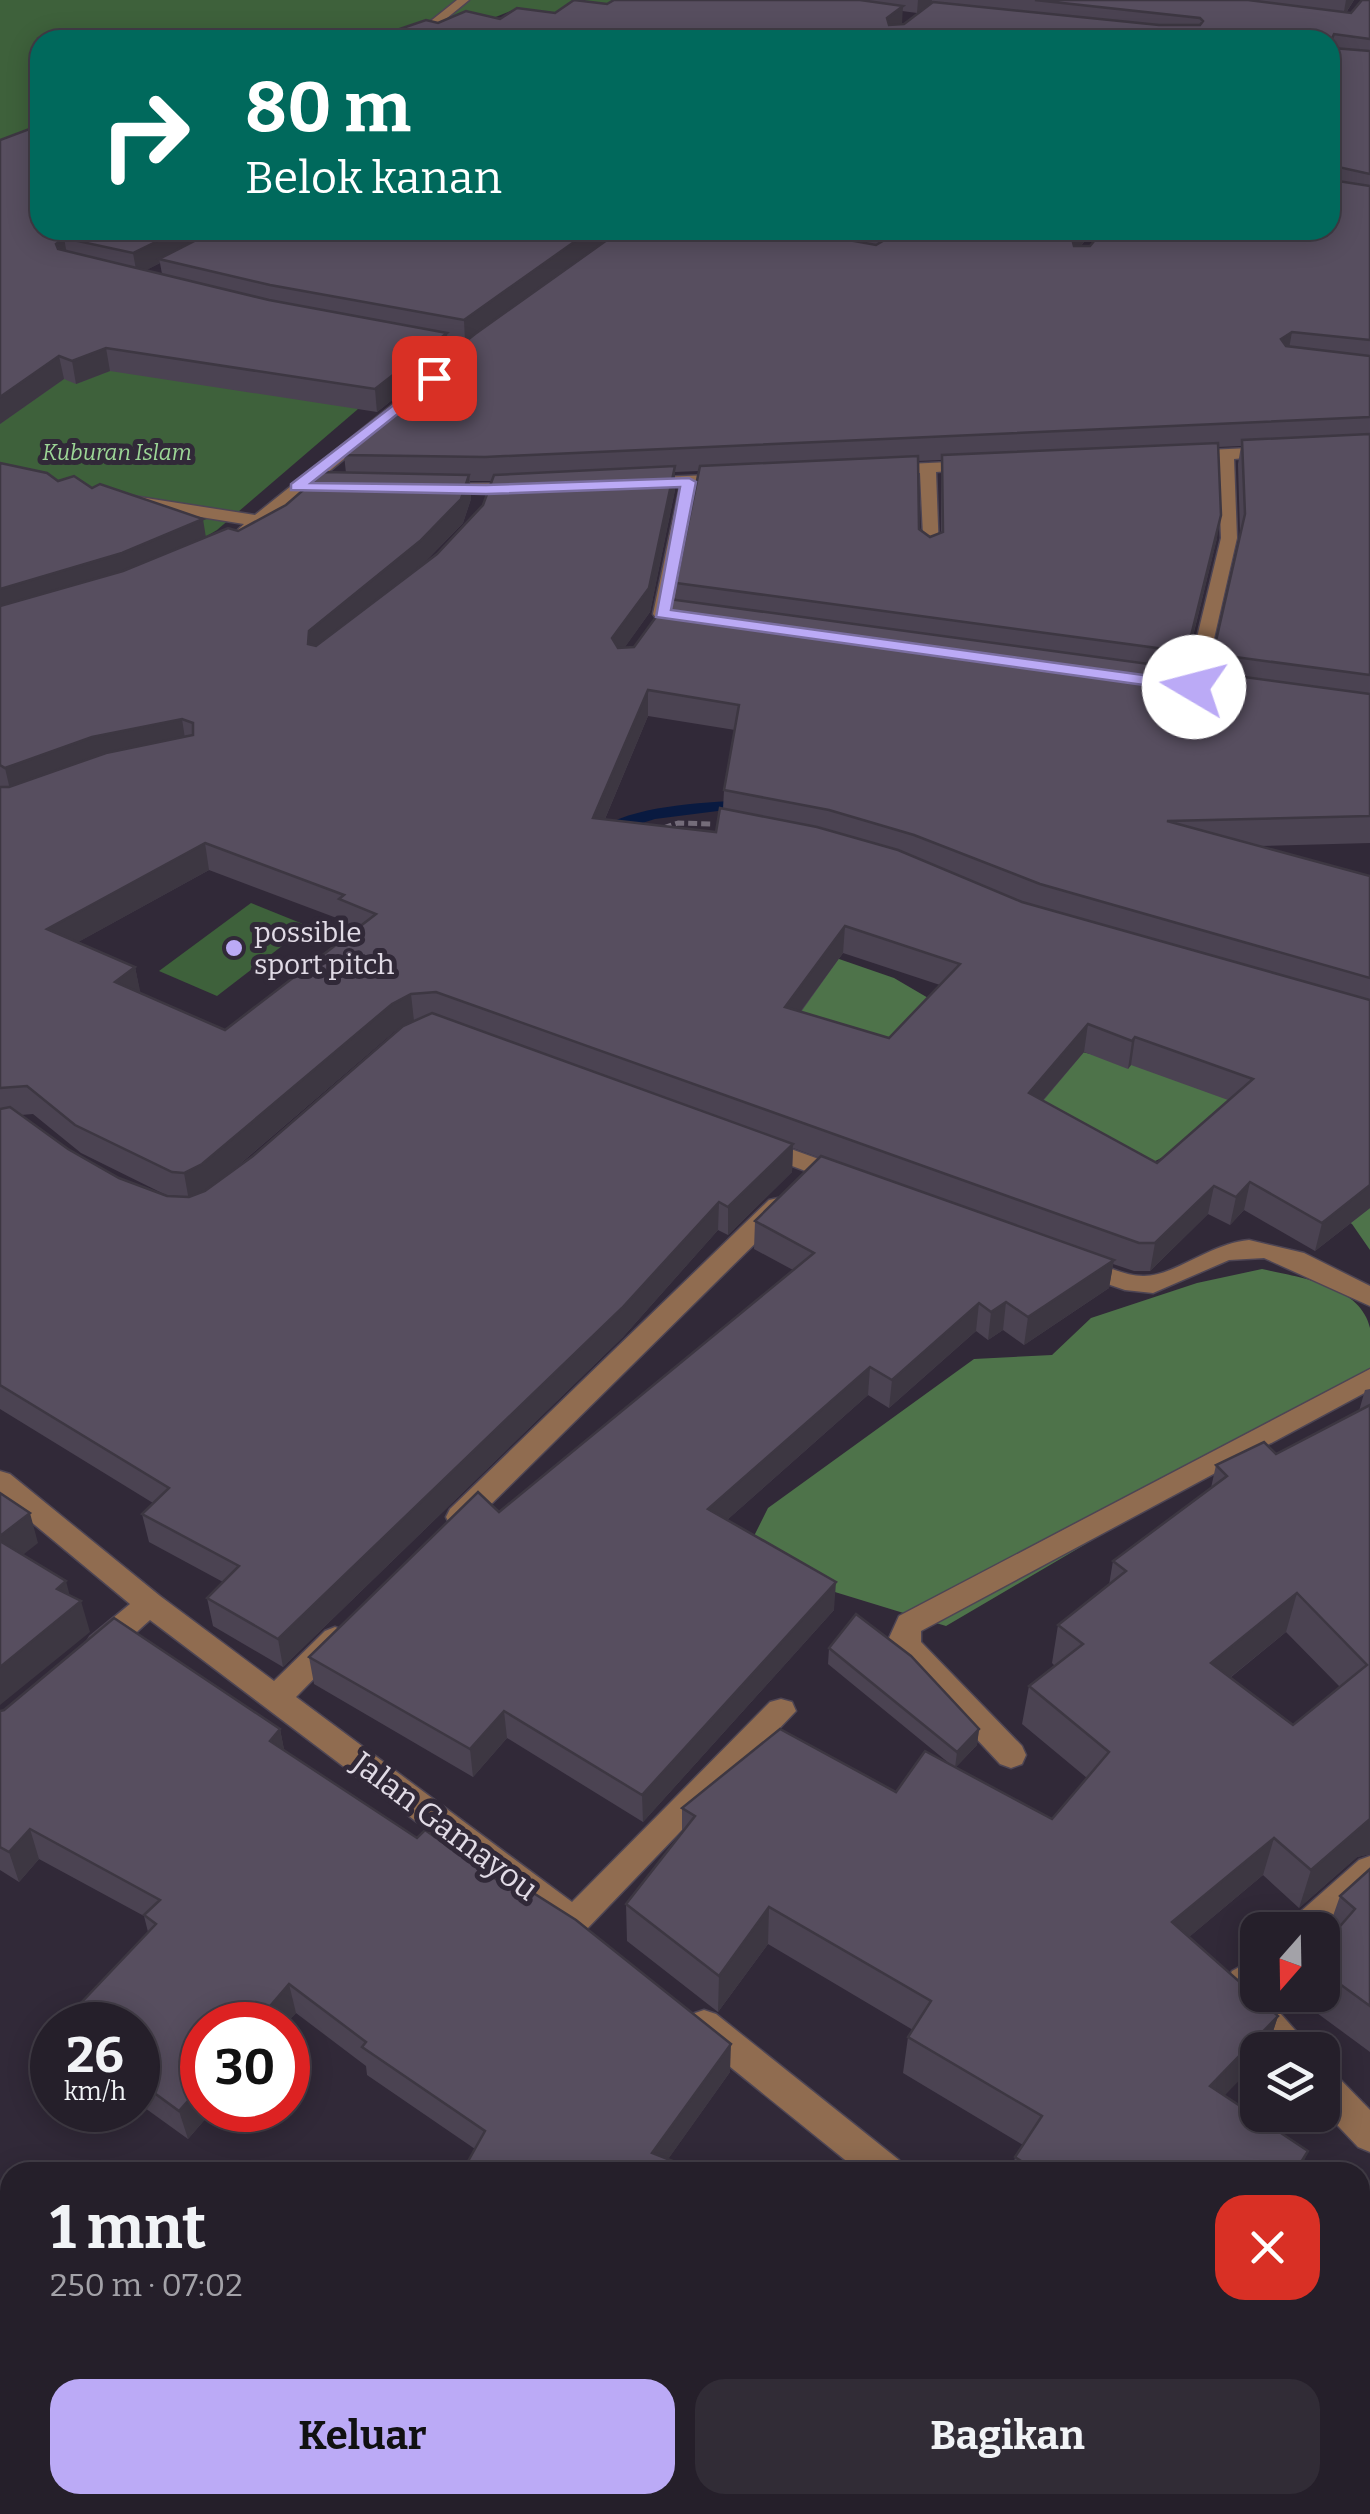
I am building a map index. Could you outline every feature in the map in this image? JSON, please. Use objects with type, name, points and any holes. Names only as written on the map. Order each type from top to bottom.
[{"type":"street","points":[[425,30],[464,0]]},
{"type":"street","points":[[221,546],[259,520],[440,374]]},
{"type":"street","points":[[1168,456],[1295,452]]},
{"type":"street","points":[[1192,686],[1229,538],[1226,454]]},
{"type":"street","points":[[872,470],[993,464]]},
{"type":"street","points":[[928,467],[930,552]]},
{"type":"street","points":[[620,484],[743,478]]},
{"type":"street","points":[[689,482],[657,620],[700,619]]},
{"type":"street","points":[[296,487],[355,488]]},
{"type":"street","points":[[424,489],[544,487]]},
{"type":"street","points":[[480,508],[486,490]]},
{"type":"street","points":[[114,498],[259,520]]},
{"type":"street","points":[[745,1140],[873,1188]]},
{"type":"street","points":[[447,1530],[818,1167]]},
{"type":"street","points":[[1057,1257],[1143,1285],[1160,1282],[1224,1250],[1251,1247],[1287,1257],[1370,1297]]},
{"type":"street","points":[[1012,1755],[911,1650],[904,1638],[909,1624],[1370,1378]]},
{"type":"street","name":"Jalan Gamayou","points":[[0,1481],[150,1604],[602,1945]]},
{"type":"street","points":[[75,1666],[150,1604]]},
{"type":"street","points":[[276,1698],[361,1614]]},
{"type":"street","points":[[573,1922],[781,1711]]},
{"type":"street","points":[[1323,1912],[1370,1870]]},
{"type":"street","points":[[675,2002],[875,2162]]},
{"type":"street","points":[[1256,2012],[1275,2032]]},
{"type":"street","points":[[1340,2103],[1370,2135]]},
{"type":"path","points":[[647,833],[678,823],[711,824]]},
{"type":"green space","points":[[0,0],[637,0],[608,19],[518,8],[463,30],[30,30],[30,130],[0,141]]},
{"type":"green space","name":"Kuburan Islam","points":[[0,304],[379,391],[217,530],[180,552],[0,609]]},
{"type":"green space","points":[[565,884],[813,950],[894,978],[935,1002],[1069,1049],[1152,1068],[1272,1108],[1370,1166],[1370,1250],[1352,1224],[1309,1196],[1174,1152],[1153,1162],[815,1032]]},
{"type":"green space","name":"possible sport pitch","points":[[251,903],[308,926],[217,996],[159,971]]},
{"type":"green space","points":[[1262,1269],[1326,1285],[1354,1302],[1370,1328],[1370,1377],[946,1626],[812,1585],[753,1538],[768,1508],[974,1359],[1052,1355],[1091,1318],[1197,1283]]},
{"type":"building","points":[[574,0],[607,4],[614,0],[860,0],[903,6],[887,18],[889,25],[904,24],[933,2],[1159,25],[1200,25],[1200,18],[1035,0],[1248,0],[1351,13],[1362,0],[1370,0],[1370,39],[1340,35],[1340,30],[397,30],[426,20],[438,23],[466,11],[500,19],[517,8],[555,13]]},
{"type":"building","points":[[1340,49],[1370,51],[1370,174],[1340,167]]},
{"type":"building","points":[[30,129],[30,240],[61,240],[56,244],[58,249],[269,300],[447,333],[375,389],[106,348],[72,361],[59,356],[0,397],[0,140]]},
{"type":"building","points":[[1340,181],[1370,186],[1370,340],[1292,332],[1281,339],[1286,346],[1370,356],[1370,417],[485,457],[344,455],[412,395],[401,393],[475,334],[607,240],[848,240],[876,245],[885,240],[1072,240],[1074,246],[1090,246],[1095,240],[1340,240]]},
{"type":"building","points":[[73,240],[160,240],[133,253]]},
{"type":"building","points":[[196,240],[577,240],[464,320],[270,285],[159,259]]},
{"type":"building","points":[[1370,434],[1370,675],[1213,654],[1245,514],[1242,440]]},
{"type":"building","points":[[1218,443],[1221,515],[1187,652],[676,583],[700,466],[918,456],[919,529],[930,537],[943,532],[942,455]]},
{"type":"building","points":[[0,463],[47,473],[58,481],[74,476],[92,488],[100,484],[203,519],[122,553],[0,589]]},
{"type":"building","points":[[675,466],[649,588],[612,638],[618,648],[634,647],[669,599],[1370,694],[1370,816],[1167,821],[1370,876],[1370,978],[1040,884],[914,835],[829,810],[724,790],[739,705],[648,690],[593,818],[716,832],[720,808],[817,827],[898,850],[1022,902],[1370,1000],[1370,1185],[1322,1223],[1250,1182],[1236,1197],[1214,1186],[1155,1243],[1139,1243],[436,992],[411,994],[392,1004],[202,1164],[184,1173],[172,1172],[75,1125],[27,1086],[0,1088],[0,787],[106,753],[193,735],[193,723],[182,719],[92,737],[5,768],[0,765],[0,606],[123,571],[228,528],[238,531],[286,505],[324,472],[469,475],[461,499],[420,541],[309,631],[308,644],[316,646],[437,554],[483,505],[494,475]],"holes":[[[205,843],[344,895],[339,899],[376,914],[225,1030],[115,982],[135,967],[47,929]],[[845,926],[960,964],[889,1038],[785,1007]],[[1088,1024],[1253,1079],[1157,1163],[1029,1093]]]},
{"type":"building","points":[[432,1013],[793,1144],[728,1207],[719,1202],[622,1308],[278,1639],[207,1598],[239,1566],[142,1514],[169,1488],[0,1385],[0,1109],[10,1107],[68,1149],[119,1178],[167,1196],[189,1197],[205,1191],[253,1156],[403,1026]]},
{"type":"building","points":[[821,1156],[1114,1260],[1028,1317],[1006,1302],[991,1312],[979,1303],[892,1380],[870,1367],[708,1509],[836,1582],[642,1795],[504,1711],[470,1749],[309,1657],[478,1492],[499,1512],[814,1253],[755,1221]]},
{"type":"building","points":[[1370,1405],[1370,1819],[1311,1870],[1274,1838],[1172,1922],[1240,1982],[1240,2012],[1273,2012],[1278,2016],[1262,2032],[1240,2032],[1240,2055],[1210,2086],[1240,2106],[1240,2132],[1279,2132],[1308,2151],[1301,2162],[1023,2162],[1015,2157],[1042,2116],[908,2037],[931,2001],[769,1907],[719,1976],[626,1904],[695,1816],[682,1808],[780,1729],[896,1792],[925,1751],[1052,1819],[1109,1752],[1029,1686],[1083,1644],[1058,1625],[1126,1571],[1113,1561],[1227,1476],[1216,1465],[1264,1442],[1276,1454]],"holes":[[[1297,1593],[1367,1665],[1293,1725],[1211,1663]]]},
{"type":"building","points":[[0,1493],[30,1513],[0,1536]]},
{"type":"building","points":[[0,1541],[66,1581],[57,1589],[81,1601],[0,1667]]},
{"type":"building","points":[[856,1614],[911,1656],[979,1729],[957,1752],[829,1648]]},
{"type":"building","points":[[114,1618],[280,1729],[270,1741],[417,1838],[425,1830],[503,1884],[508,1877],[576,1920],[731,2044],[652,2153],[675,2162],[468,2162],[485,2131],[362,2047],[366,2042],[289,1984],[274,2002],[180,2002],[179,2111],[160,2097],[160,2002],[82,2002],[156,1924],[144,1915],[160,1900],[30,1829],[9,1852],[0,1847],[0,1711]]},
{"type":"building","points":[[1370,1869],[1370,2006],[1340,1984],[1340,1926],[1355,1909],[1340,1896]]},
{"type":"waterway","points":[[604,831],[655,815],[744,804]]},
{"type":"place","name":"possible sport pitch","points":[[234,948]]},
{"type":"route","points":[[434,378],[296,487],[486,490],[689,482],[662,614],[1194,687]]}]
